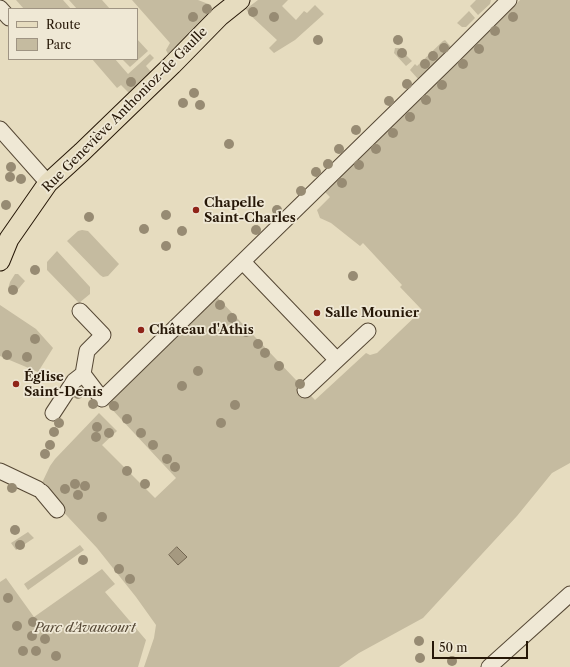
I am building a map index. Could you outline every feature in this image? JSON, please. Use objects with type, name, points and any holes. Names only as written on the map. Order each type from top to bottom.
[{"type":"main road","name":"Rue Geneviève Anthonioz-de Gaulle","points":[[2,254],[20,222],[48,183],[84,155],[220,16],[237,1]]},
{"type":"street","points":[[83,374],[102,399],[509,0]]},
{"type":"street","points":[[0,8],[8,17]]},
{"type":"street","points":[[0,129],[48,183]]},
{"type":"street","points":[[243,262],[337,360]]},
{"type":"street","points":[[53,413],[74,381],[83,374],[87,351],[103,335],[80,311]]},
{"type":"street","points":[[306,390],[368,331]]},
{"type":"street","points":[[0,471],[22,480],[40,491],[57,510]]},
{"type":"street","points":[[490,667],[570,594]]},
{"type":"green space","points":[[16,0],[63,0],[70,8],[23,8]]},
{"type":"green space","points":[[69,0],[102,0],[109,8],[76,8]]},
{"type":"green space","points":[[132,0],[198,0],[211,5],[209,15],[168,54],[166,50],[170,43]]},
{"type":"green space","points":[[258,0],[288,0],[282,6],[296,20],[304,11],[307,13],[315,5],[324,14],[295,40],[274,53],[269,48],[277,40],[249,14],[246,9]]},
{"type":"green space","points":[[476,0],[491,0],[490,4],[478,15],[470,6]]},
{"type":"green space","points":[[520,0],[570,0],[570,463],[552,473],[517,516],[423,618],[359,653],[339,667],[144,667],[154,638],[156,625],[97,548],[40,487],[50,466],[99,413],[117,431],[102,445],[155,498],[176,478],[107,404],[217,297],[315,400],[366,353],[370,355],[377,353],[422,310],[400,287],[402,285],[363,243],[360,246],[331,223],[320,218],[317,210],[330,197],[324,191]]},
{"type":"green space","points":[[469,11],[475,18],[466,27],[462,27],[457,23]]},
{"type":"green space","points":[[138,40],[148,51],[138,60]]},
{"type":"green space","points":[[445,40],[452,48],[419,80],[410,70],[415,64],[417,66]]},
{"type":"green space","points":[[395,48],[399,48],[412,61],[406,66],[394,53]]},
{"type":"green space","points":[[150,54],[154,58],[146,66],[152,73],[130,94],[121,85],[117,88],[93,60],[116,60],[128,74]]},
{"type":"green space","points":[[123,60],[138,60],[130,67]]},
{"type":"green space","points":[[78,231],[88,231],[119,264],[108,276],[103,277],[100,275],[67,241]]},
{"type":"green space","points":[[57,251],[90,287],[90,294],[79,303],[47,270],[47,262]]},
{"type":"green space","points":[[15,274],[18,274],[25,281],[15,293],[8,289]]},
{"type":"green space","points":[[0,305],[36,329],[53,348],[38,372],[0,356]]},
{"type":"green space","points":[[28,532],[34,538],[16,550],[11,543]]},
{"type":"green space","points":[[80,545],[84,550],[28,590],[24,584]]},
{"type":"green space","name":"Parc d'Avaucourt","points":[[102,569],[115,584],[105,592],[146,640],[138,667],[0,667],[0,582],[6,578],[34,617]]},
{"type":"shaded area","points":[[177,547],[187,557],[178,565],[169,555]]},
{"type":"place","name":"Chapelle Saint-Charles","points":[[196,210]]},
{"type":"place","name":"Salle Mounier","points":[[317,313]]},
{"type":"place","name":"Château d'Athis","points":[[141,330]]},
{"type":"place","name":"Église Saint-Denis","points":[[16,384]]}]
